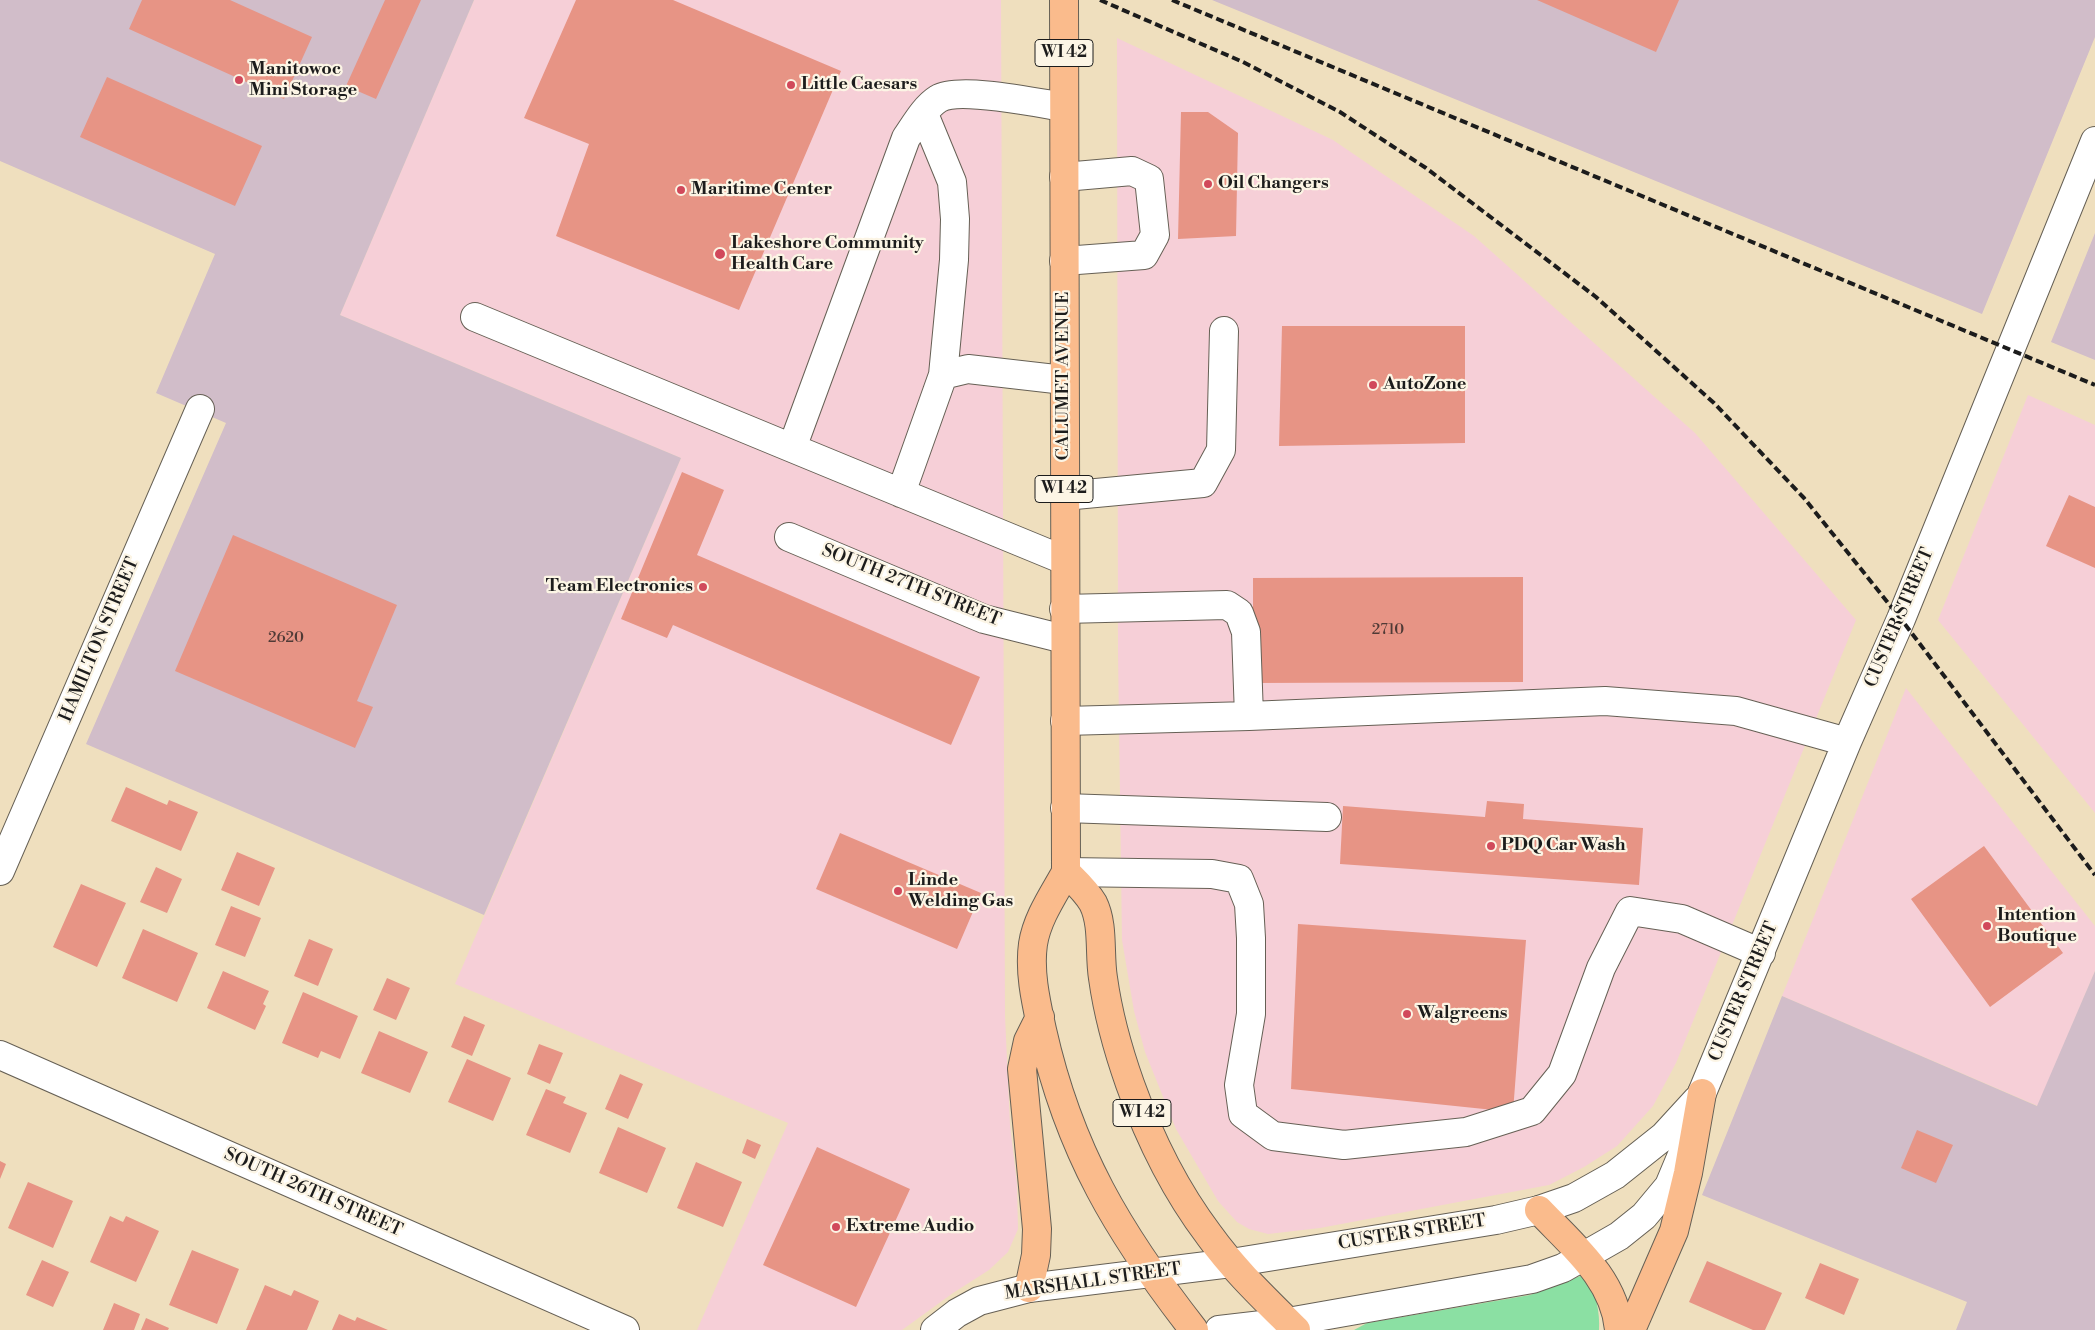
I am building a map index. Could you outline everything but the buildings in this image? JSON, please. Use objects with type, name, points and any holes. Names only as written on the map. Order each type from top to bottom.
[{"type":"main road","name":"CALUMET AVENUE","points":[[1064,0],[1066,872],[1042,916],[1033,942],[1034,981],[1052,1069],[1077,1142],[1106,1203],[1150,1274],[1194,1330]]},
{"type":"main road","name":"WI 42","points":[[1066,872],[1087,895],[1097,913],[1102,976],[1109,1014],[1124,1066],[1141,1111],[1161,1154],[1189,1206],[1231,1263],[1292,1326]]},
{"type":"main road","points":[[1029,1288],[1036,1255],[1037,1229],[1022,1069],[1028,1041],[1040,1017]]},
{"type":"main road","points":[[1631,1330],[1676,1223],[1690,1165],[1702,1093]]},
{"type":"main road","points":[[1540,1210],[1584,1257],[1604,1284],[1615,1309],[1619,1330]]},
{"type":"street","points":[[792,448],[906,138],[924,114],[939,99],[959,93],[1064,107]]},
{"type":"street","points":[[901,493],[943,375],[954,260],[955,219],[952,182],[924,114]]},
{"type":"street","name":"CUSTER STREET","points":[[1292,1326],[1515,1283],[1548,1274],[1584,1257],[1632,1227],[1661,1197],[1681,1158],[1702,1093],[1847,742],[1901,619],[2095,141]]},
{"type":"street","points":[[1064,177],[1132,171],[1150,179],[1155,235],[1144,255],[1064,261]]},
{"type":"street","points":[[475,316],[1064,560]]},
{"type":"street","points":[[1064,496],[1202,483],[1221,450],[1224,331]]},
{"type":"street","points":[[943,375],[968,369],[1064,380]]},
{"type":"street","name":"HAMILTON STREET","points":[[3,858],[200,409]]},
{"type":"street","name":"SOUTH 27TH STREET","points":[[789,537],[984,619],[1064,639]]},
{"type":"street","points":[[1064,609],[1227,605],[1239,613],[1246,632],[1249,716]]},
{"type":"street","points":[[1065,721],[1605,702],[1736,711],[1847,742]]},
{"type":"street","points":[[1065,808],[1327,817]]},
{"type":"street","points":[[1066,872],[1212,874],[1238,880],[1249,904],[1251,938],[1251,1014],[1239,1086],[1243,1114],[1272,1136],[1344,1145],[1466,1132],[1532,1111],[1562,1074],[1600,968],[1630,911],[1682,920],[1761,953]]},
{"type":"street","name":"SOUTH 26TH STREET","points":[[0,1055],[626,1330]]},
{"type":"street","name":"CUSTER STREET","points":[[1231,1263],[1496,1220],[1540,1210],[1586,1192],[1639,1158],[1674,1125],[1702,1093]]},
{"type":"street","name":"MARSHALL STREET","points":[[936,1330],[957,1313],[979,1301],[1029,1288],[1231,1263]]},
{"type":"street","points":[[1219,1330],[1292,1326]]},
{"type":"shaded area","points":[[0,0],[474,0],[340,315],[681,458],[484,915],[86,744],[226,423],[156,393],[215,254],[0,161]]},
{"type":"shaded area","points":[[474,0],[1001,0],[1005,1016],[1010,1125],[1017,1184],[1018,1229],[1008,1252],[989,1270],[953,1293],[902,1330],[697,1330],[788,1123],[455,984],[681,458],[340,315]]},
{"type":"shaded area","points":[[1212,0],[2095,0],[2095,37],[1982,314]]},
{"type":"shaded area","points":[[1117,38],[1333,140],[1474,236],[1695,433],[1856,620],[1676,1063],[1653,1106],[1617,1146],[1584,1167],[1549,1185],[1320,1228],[1268,1234],[1249,1229],[1237,1222],[1218,1201],[1176,1129],[1145,1052],[1134,1011],[1122,940],[1118,652]]},
{"type":"shaded area","points":[[2095,233],[2095,360],[2051,342]]},
{"type":"shaded area","points":[[2028,395],[2095,425],[2095,813],[1938,620]]},
{"type":"shaded area","points":[[1906,688],[2095,926],[2095,971],[2038,1106],[1782,996]]},
{"type":"shaded area","points":[[2095,971],[2095,1330],[1956,1330],[1967,1302],[1702,1195],[1782,996],[2037,1106]]},
{"type":"green space","points":[[1580,1276],[1587,1278],[1593,1290],[1598,1310],[1599,1330],[1354,1330],[1367,1323],[1530,1295]]},
{"type":"railway","points":[[1100,0],[1243,62],[1340,112],[1426,168],[1596,297],[1714,403],[1804,498],[1901,619],[2095,875]]},
{"type":"railway","points":[[1172,0],[2095,385]]},
{"type":"place","name":"Manitowoc Mini Storage","points":[[239,80]]},
{"type":"place","name":"Little Caesars","points":[[791,85]]},
{"type":"place","name":"Oil Changers","points":[[1208,184]]},
{"type":"place","name":"Maritime Center","points":[[681,190]]},
{"type":"place","name":"Lakeshore Community Health Care","points":[[720,254]]},
{"type":"place","name":"AutoZone","points":[[1373,385]]},
{"type":"place","name":"Team Electronics","points":[[703,587]]},
{"type":"place","name":"PDQ Car Wash","points":[[1491,846]]},
{"type":"place","name":"Linde Welding Gas","points":[[898,891]]},
{"type":"place","name":"Intention Boutique","points":[[1987,926]]},
{"type":"place","name":"Walgreens","points":[[1407,1014]]},
{"type":"place","name":"Extreme Audio","points":[[836,1227]]}]
